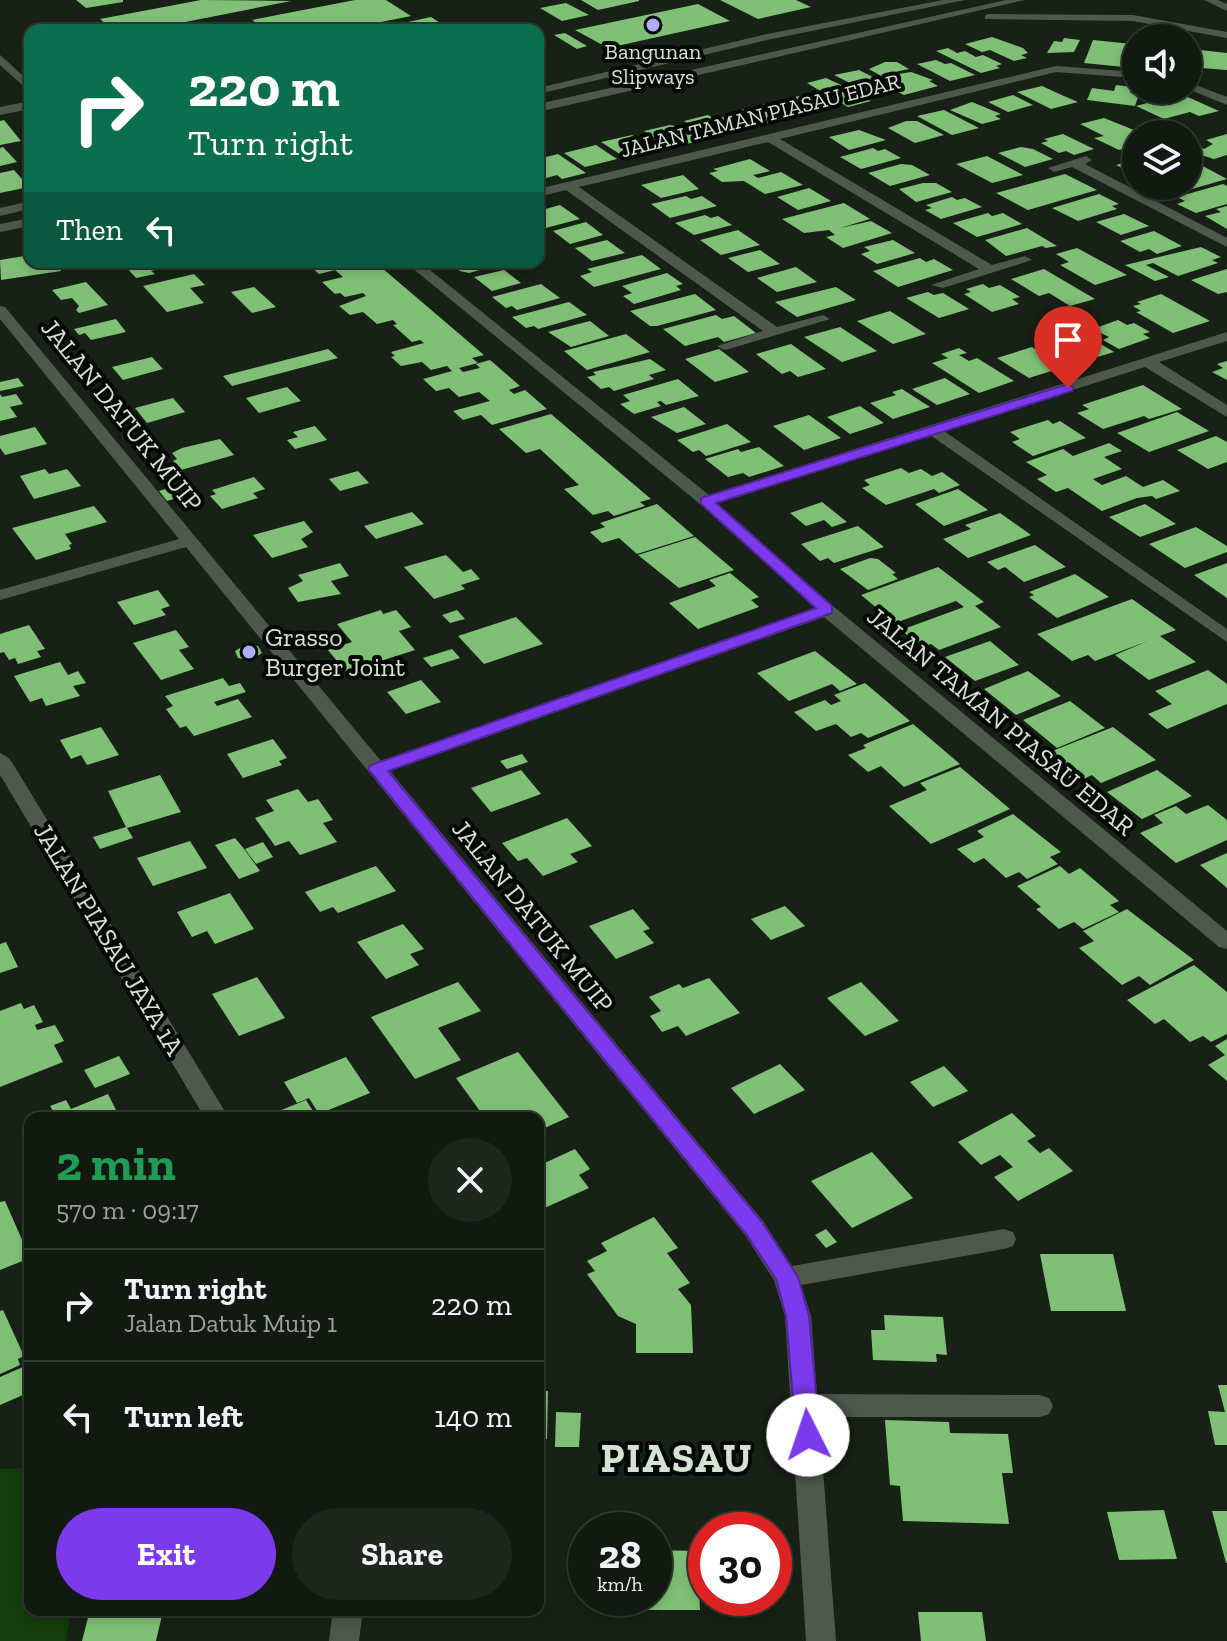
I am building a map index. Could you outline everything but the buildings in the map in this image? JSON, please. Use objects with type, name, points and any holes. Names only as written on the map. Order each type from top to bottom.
[{"type":"street","points":[[544,90],[767,37],[962,0]]},
{"type":"street","points":[[544,107],[1020,0]]},
{"type":"street","points":[[1209,0],[1227,8]]},
{"type":"street","points":[[1060,16],[1096,4]]},
{"type":"street","points":[[902,27],[982,17],[1060,16],[1133,18],[1227,35]]},
{"type":"street","points":[[0,58],[24,83]]},
{"type":"street","name":"JALAN TAMAN PIASAU EDAR","points":[[544,192],[1056,69],[1122,74]]},
{"type":"street","points":[[592,78],[656,80]]},
{"type":"street","points":[[1202,91],[1227,101]]},
{"type":"street","points":[[0,111],[24,106]]},
{"type":"street","points":[[769,137],[990,270]]},
{"type":"street","points":[[1054,168],[1080,162],[1227,243]]},
{"type":"street","points":[[569,186],[774,332]]},
{"type":"street","points":[[0,212],[24,206]]},
{"type":"street","points":[[0,228],[24,223]]},
{"type":"street","points":[[938,285],[1025,260]]},
{"type":"street","name":"JALAN TAMAN PIASAU EDAR","points":[[419,268],[706,501],[827,610],[1227,942]]},
{"type":"street","name":"JALAN DATUK MUIP","points":[[0,310],[754,1228],[786,1277],[798,1316],[821,1641]]},
{"type":"street","points":[[724,346],[823,319]]},
{"type":"street","points":[[706,501],[1227,336]]},
{"type":"street","points":[[1148,362],[1227,412]]},
{"type":"street","points":[[934,431],[1227,637]]},
{"type":"street","points":[[0,595],[190,541]]},
{"type":"street","points":[[377,769],[827,610]]},
{"type":"street","name":"JALAN PIASAU JAYA 1A","points":[[0,759],[213,1112]]},
{"type":"street","points":[[786,1277],[1004,1239]]},
{"type":"street","points":[[806,1405],[1040,1406]]},
{"type":"street","points":[[344,1641],[347,1616]]},
{"type":"green space","points":[[24,1468],[24,1616],[70,1616],[66,1641],[0,1641],[0,1469]]},
{"type":"place","name":"Bangunan Slipways","points":[[653,25]]},
{"type":"place","name":"Grasso Burger Joint","points":[[249,652]]},
{"type":"district","name":"PIASAU","points":[[677,1458]]},
{"type":"route","points":[[808,1435],[798,1316],[786,1277],[754,1228],[377,769],[827,610],[706,501],[1068,388]]}]
